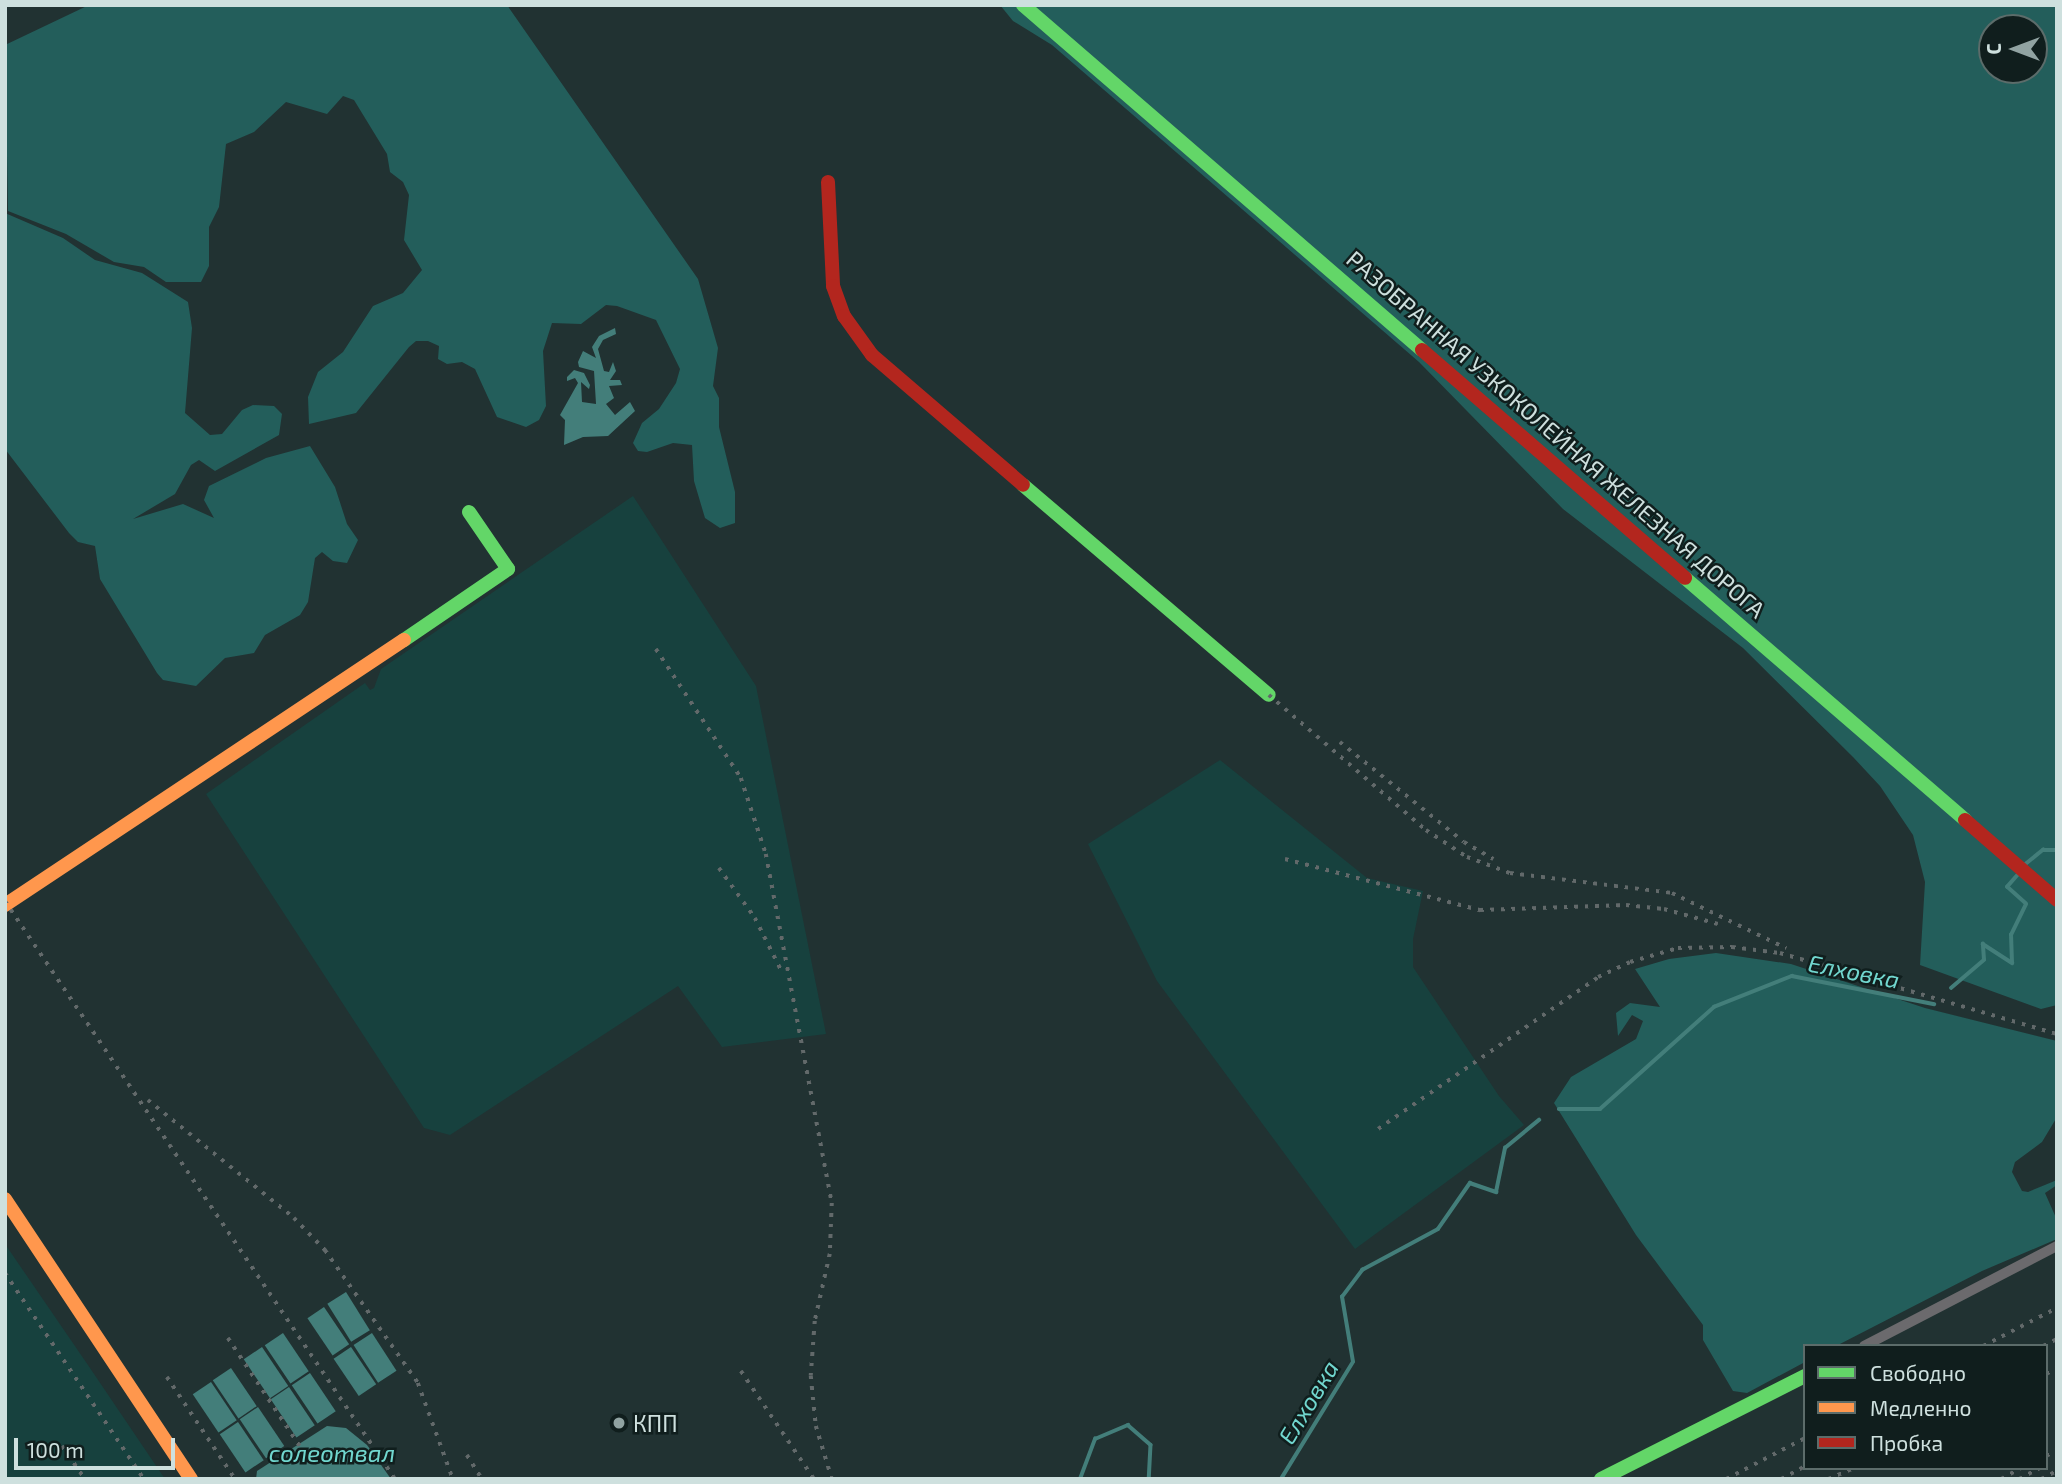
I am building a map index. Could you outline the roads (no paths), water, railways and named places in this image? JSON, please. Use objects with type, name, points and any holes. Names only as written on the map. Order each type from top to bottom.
[{"type":"street","name":"РАЗОБРАННАЯ УЗКОКОЛЕЙНАЯ ЖЕЛЕЗНАЯ ДОРОГА","points":[[1023,5],[2013,859],[2057,900]]},
{"type":"street","points":[[828,183],[833,286],[844,316],[872,355],[1269,695]]},
{"type":"street","points":[[5,905],[217,768],[508,569],[469,512]]},
{"type":"street","points":[[5,1199],[191,1479]]},
{"type":"street","points":[[1868,1344],[2057,1246]]},
{"type":"street","points":[[1601,1479],[1803,1377]]},
{"type":"water","points":[[615,328],[616,334],[603,340],[598,349],[604,371],[609,372],[613,362],[616,371],[610,380],[620,380],[622,385],[609,386],[614,398],[606,404],[615,415],[630,402],[635,411],[608,436],[583,437],[564,445],[565,420],[560,415],[578,383],[575,378],[567,381],[567,377],[574,370],[584,373],[590,385],[589,389],[581,382],[582,402],[596,404],[594,371],[579,367],[578,362],[583,351],[596,358],[592,347],[599,336]]},
{"type":"water","points":[[346,1292],[370,1330],[351,1342],[327,1304]]},
{"type":"water","points":[[324,1307],[349,1344],[333,1355],[307,1318]]},
{"type":"water","points":[[283,1333],[309,1371],[290,1383],[265,1345]]},
{"type":"water","points":[[372,1333],[397,1371],[378,1383],[354,1345]]},
{"type":"water","points":[[262,1347],[288,1386],[270,1398],[244,1359]]},
{"type":"water","points":[[351,1347],[376,1384],[359,1396],[334,1359]]},
{"type":"water","points":[[231,1368],[257,1406],[238,1418],[213,1380]]},
{"type":"water","points":[[310,1373],[336,1411],[317,1423],[292,1385]]},
{"type":"water","points":[[211,1382],[237,1420],[218,1432],[193,1394]]},
{"type":"water","points":[[289,1387],[315,1425],[296,1437],[271,1399]]},
{"type":"water","points":[[258,1407],[284,1446],[266,1458],[240,1419]]},
{"type":"water","points":[[238,1422],[264,1460],[245,1472],[220,1434]]},
{"type":"water","name":"солеотвал","points":[[327,1426],[346,1428],[367,1445],[391,1479],[256,1479],[257,1471]]},
{"type":"waterway","name":"Елховка","points":[[2023,866],[2043,850],[2057,850]]},
{"type":"waterway","name":"Елховка","points":[[1951,988],[1984,960],[1983,944],[2012,963],[2011,935],[2026,904],[2007,887],[2019,873]]},
{"type":"waterway","name":"Елховка","points":[[1559,1109],[1600,1109],[1714,1007],[1792,976],[1934,1004]]},
{"type":"waterway","name":"Елховка","points":[[1281,1479],[1353,1362],[1342,1297],[1362,1270],[1438,1229],[1470,1183],[1496,1192],[1505,1148],[1539,1120]]},
{"type":"waterway","name":"Елховка","points":[[1080,1479],[1095,1439],[1128,1425],[1151,1445],[1149,1479]]},
{"type":"railway","points":[[656,649],[741,778],[766,854],[832,1203],[830,1254],[815,1321],[811,1376],[816,1426],[832,1479]]},
{"type":"railway","points":[[1269,695],[1426,830],[1467,857],[1510,873],[1672,893],[1786,948]]},
{"type":"railway","points":[[1340,742],[1464,842],[1494,859]]},
{"type":"railway","points":[[1285,859],[1480,910],[1626,905],[1664,909],[1718,924]]},
{"type":"railway","points":[[719,868],[755,918],[781,970]]},
{"type":"railway","points":[[5,901],[395,1479]]},
{"type":"railway","points":[[1378,1129],[1598,977],[1630,962],[1678,948],[1732,947],[1780,953],[2057,1034]]},
{"type":"railway","points":[[148,1100],[294,1218],[325,1250],[418,1383],[453,1479]]},
{"type":"railway","points":[[5,1273],[144,1479]]},
{"type":"railway","points":[[1987,1344],[2057,1308]]},
{"type":"railway","points":[[228,1338],[315,1469]]},
{"type":"railway","points":[[2047,1344],[2057,1339]]},
{"type":"railway","points":[[2048,1373],[2057,1368]]},
{"type":"railway","points":[[741,1371],[814,1479]]},
{"type":"railway","points":[[167,1377],[235,1479]]},
{"type":"railway","points":[[1726,1479],[1803,1439]]},
{"type":"railway","points":[[62,1446],[85,1479]]},
{"type":"railway","points":[[2048,1455],[2057,1450]]},
{"type":"railway","points":[[467,1455],[482,1479]]},
{"type":"railway","points":[[1781,1479],[1803,1467]]},
{"type":"railway","points":[[1828,1479],[1849,1470]]},
{"type":"railway","points":[[2001,1479],[2017,1470]]},
{"type":"railway","points":[[2019,1479],[2036,1470]]},
{"type":"railway","points":[[2041,1479],[2057,1471]]},
{"type":"place","name":"КПП","points":[[619,1423]]}]
